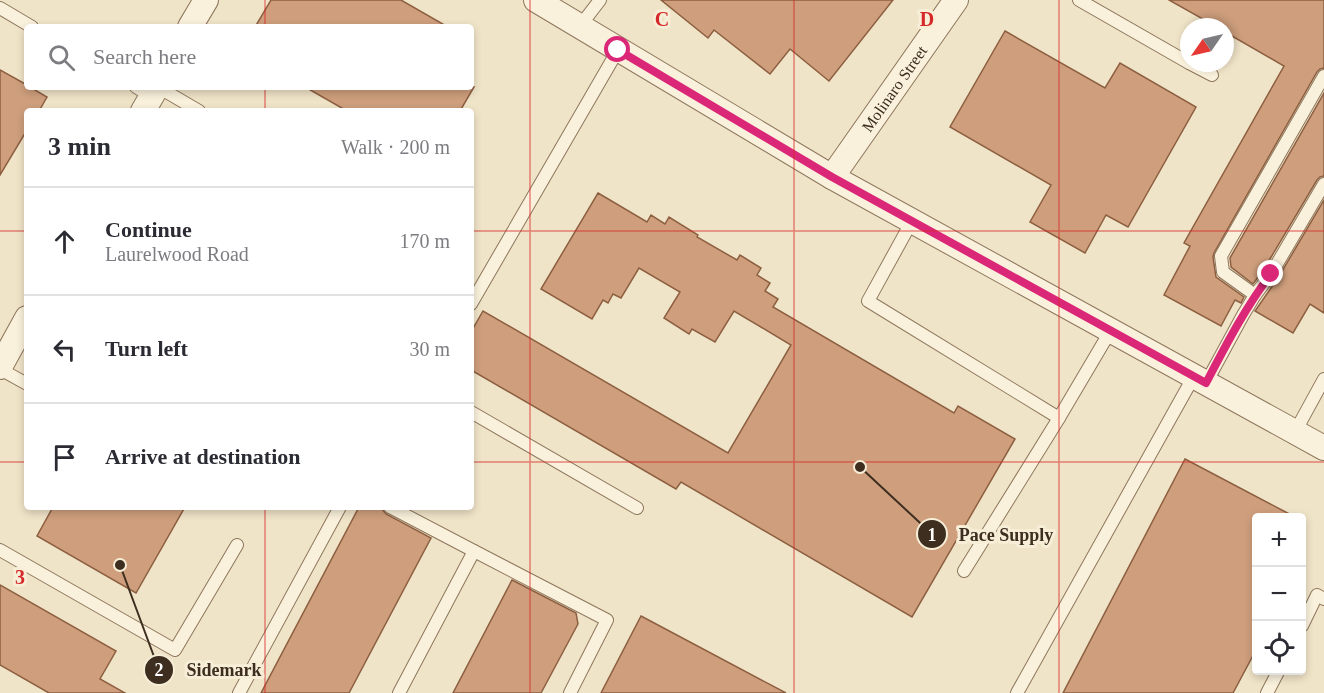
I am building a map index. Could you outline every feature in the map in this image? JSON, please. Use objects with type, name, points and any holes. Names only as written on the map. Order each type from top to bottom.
[{"type":"street","points":[[192,24],[206,0]]},
{"type":"street","points":[[536,0],[832,177],[1324,448]]},
{"type":"street","name":"Molinaro Street","points":[[832,177],[956,0]]},
{"type":"street","points":[[0,368],[24,324]]},
{"type":"lane","points":[[580,26],[600,0]]},
{"type":"lane","points":[[1079,0],[1180,58]]},
{"type":"lane","points":[[0,8],[27,24]]},
{"type":"lane","points":[[474,299],[618,50]]},
{"type":"lane","points":[[1206,72],[1212,75]]},
{"type":"lane","points":[[1255,295],[1223,272],[1221,256],[1324,76]]},
{"type":"lane","points":[[149,94],[190,108]]},
{"type":"lane","points":[[1017,693],[1200,380],[1271,274],[1324,184]]},
{"type":"lane","points":[[912,221],[868,301],[1059,418]]},
{"type":"lane","points":[[964,571],[1111,330]]},
{"type":"lane","points":[[0,368],[24,382]]},
{"type":"lane","points":[[1295,432],[1324,380]]},
{"type":"lane","points":[[474,414],[637,508]]},
{"type":"lane","points":[[239,693],[338,510]]},
{"type":"lane","points":[[396,510],[607,620],[570,693]]},
{"type":"lane","points":[[0,550],[175,650],[237,545]]},
{"type":"lane","points":[[399,693],[474,551]]},
{"type":"lane","points":[[1304,621],[1317,595],[1324,599]]},
{"type":"lane","points":[[1267,693],[1276,675]]},
{"type":"building","points":[[271,0],[401,0],[443,24],[257,24]]},
{"type":"building","points":[[661,0],[893,0],[829,81],[790,49],[770,74],[714,30],[708,38]]},
{"type":"building","points":[[1169,0],[1324,0],[1324,68],[1317,72],[1214,253],[1216,277],[1244,297],[1241,303],[1235,300],[1221,326],[1164,295],[1190,246],[1184,243],[1284,66],[1234,37],[1234,18],[1201,18]]},
{"type":"building","points":[[1005,31],[1105,88],[1120,63],[1196,107],[1128,227],[1106,215],[1085,253],[1030,222],[1051,185],[950,127]]},
{"type":"building","points":[[0,70],[24,83],[24,90],[35,90],[47,97],[41,108],[24,108],[24,135],[0,175]]},
{"type":"building","points":[[310,90],[472,90],[462,108],[342,108]]},
{"type":"building","points":[[1324,93],[1324,176],[1317,180],[1253,284],[1231,267],[1230,258]]},
{"type":"building","points":[[598,193],[647,222],[651,215],[665,224],[669,217],[698,235],[697,237],[737,260],[740,255],[761,268],[757,275],[770,283],[765,291],[778,299],[773,307],[954,413],[958,406],[1015,439],[912,617],[681,482],[676,489],[474,372],[474,327],[483,311],[728,453],[791,345],[734,311],[715,342],[692,329],[689,334],[664,318],[680,292],[639,268],[621,298],[613,294],[608,303],[603,300],[592,319],[541,289]]},
{"type":"building","points":[[1324,200],[1324,313],[1310,304],[1293,333],[1255,311],[1278,278]]},
{"type":"building","points":[[1185,459],[1288,513],[1252,513],[1252,657],[1233,693],[1063,693]]},
{"type":"building","points":[[51,510],[183,510],[136,593],[37,536]]},
{"type":"building","points":[[357,510],[383,510],[431,538],[349,693],[261,693]]},
{"type":"building","points":[[512,580],[576,613],[578,624],[541,693],[453,693]]},
{"type":"building","points":[[0,585],[116,651],[100,679],[125,693],[49,693],[0,665]]},
{"type":"building","points":[[641,616],[786,693],[601,693]]},
{"type":"place","name":"Pace Supply","points":[[860,467]]},
{"type":"place","name":"Sidemark","points":[[120,565]]},
{"type":"route","points":[[618,50],[832,177],[1206,383],[1243,315],[1271,274]]}]
